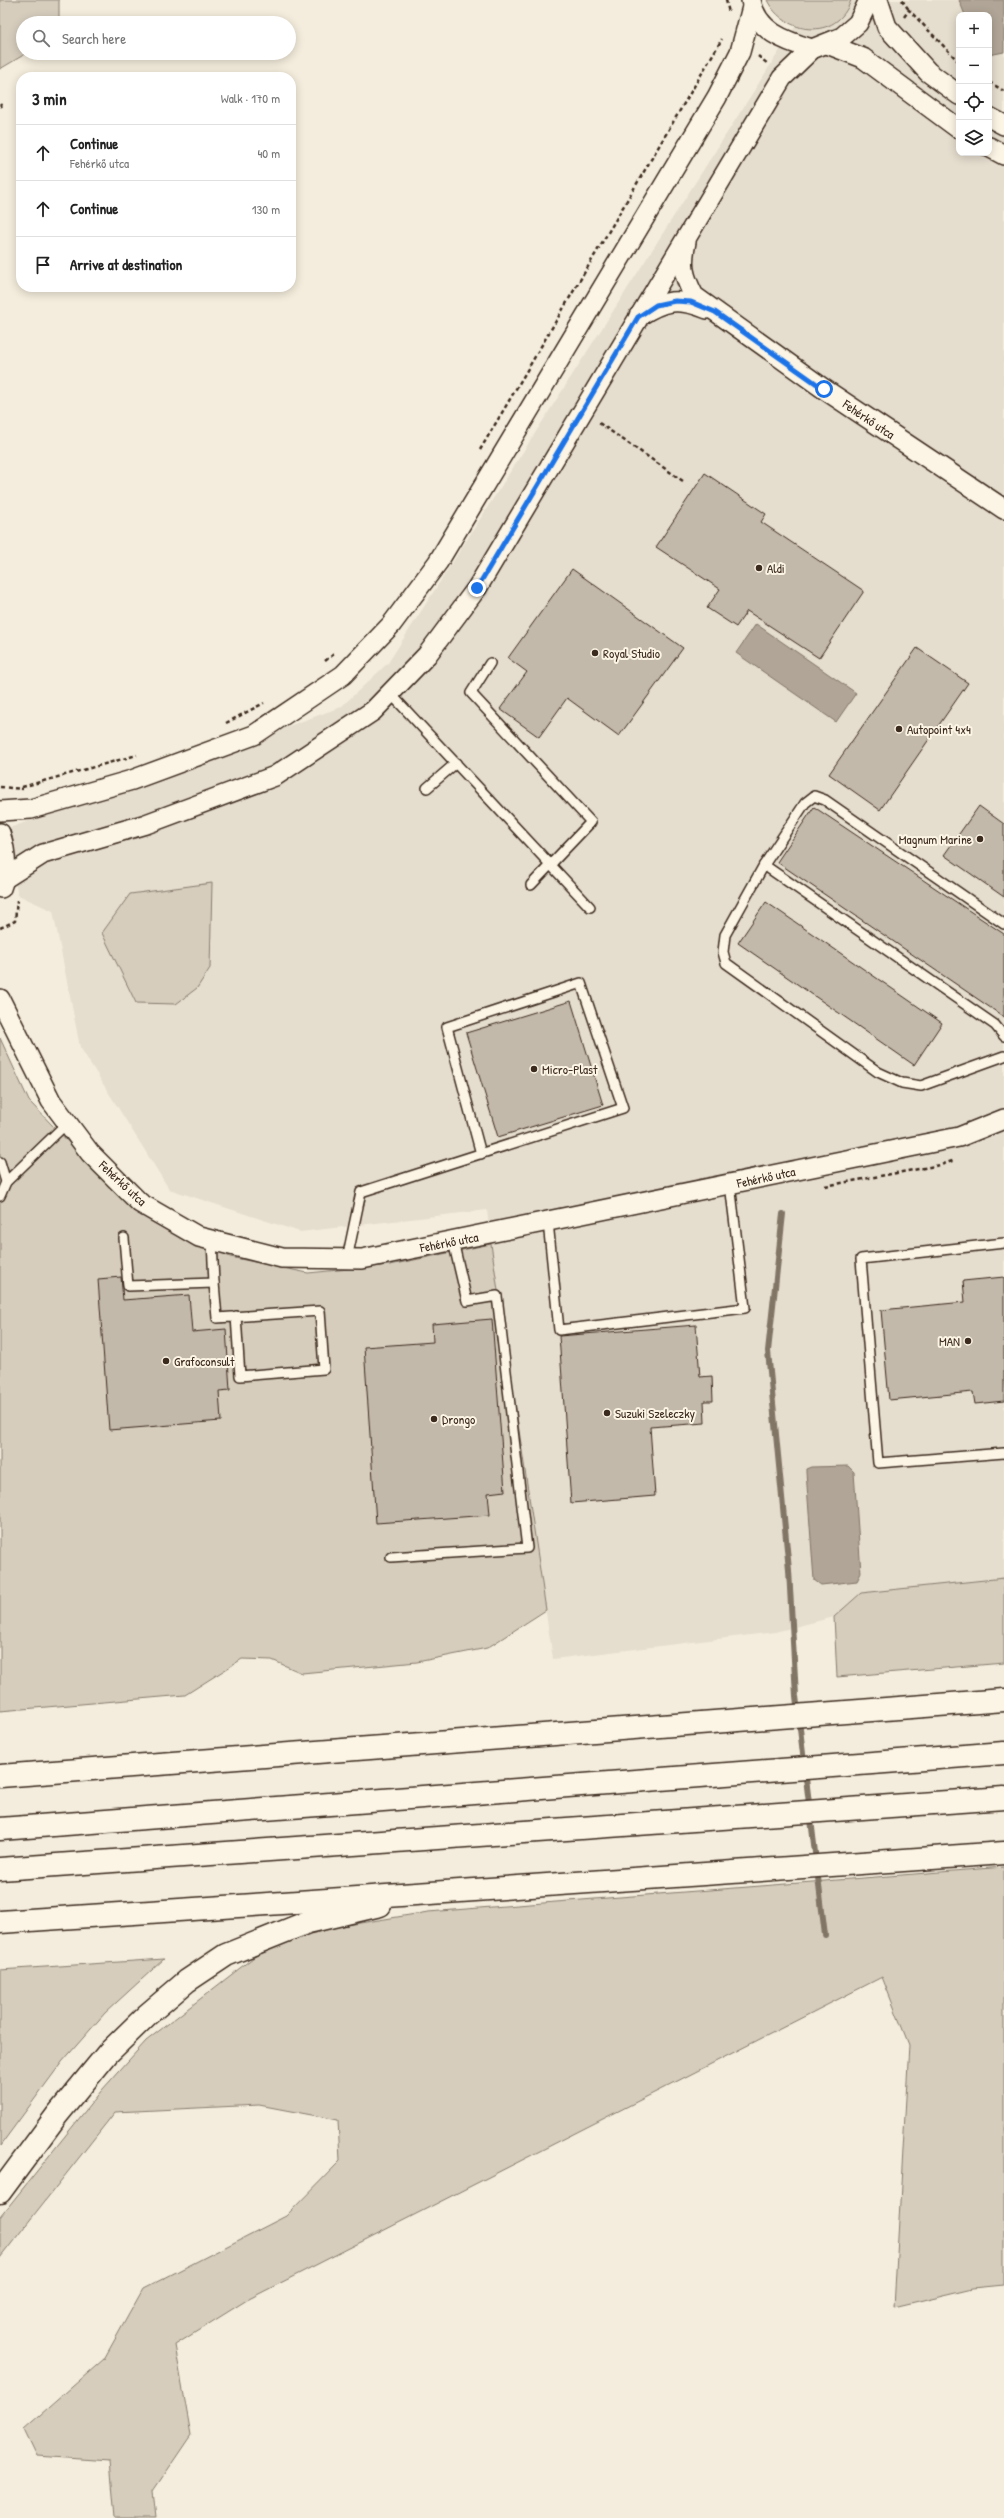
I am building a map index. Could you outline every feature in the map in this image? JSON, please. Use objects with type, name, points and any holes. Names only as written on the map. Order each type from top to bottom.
[{"type":"highway","points":[[0,1776],[1004,1700]]},
{"type":"highway","points":[[0,1829],[1004,1753]]},
{"type":"highway","points":[[0,1869],[826,1812],[1004,1798]]},
{"type":"highway","points":[[0,1922],[361,1896],[426,1895],[787,1870],[1004,1853]]},
{"type":"highway","points":[[0,2192],[57,2115],[108,2053],[187,1981],[226,1955],[308,1922],[426,1895]]},
{"type":"street","points":[[7,888],[43,854],[146,824],[275,776],[373,711],[427,654],[477,588],[782,78],[819,47],[842,37],[858,23],[869,0]]},
{"type":"street","points":[[878,0],[888,26],[892,31],[928,72],[956,93]]},
{"type":"street","points":[[751,3],[762,25],[782,40],[863,58],[956,127]]},
{"type":"street","points":[[0,811],[31,809],[132,780],[254,735],[343,675],[391,625],[438,562],[717,97],[740,52],[751,3]]},
{"type":"street","points":[[992,119],[1004,125]]},
{"type":"street","points":[[992,149],[1004,155]]},
{"type":"street","points":[[687,237],[682,261],[686,279],[694,296],[715,312]]},
{"type":"street","points":[[638,317],[656,305],[675,301],[691,302],[715,312]]},
{"type":"street","name":"Fehérkő utca","points":[[715,312],[824,389],[1004,509]]},
{"type":"street","points":[[0,833],[5,849],[7,888]]},
{"type":"street","name":"Fehérkő utca","points":[[1,997],[50,1101],[90,1153],[140,1203],[199,1237],[282,1258],[362,1259],[959,1137],[1004,1119]]},
{"type":"lane","points":[[490,663],[471,693],[591,822],[531,885]]},
{"type":"lane","points":[[390,693],[590,907]]},
{"type":"lane","points":[[427,788],[456,763]]},
{"type":"lane","points":[[1004,924],[825,800],[814,796],[805,803],[764,865],[725,935],[724,952],[726,963],[878,1072],[902,1083],[921,1086],[1004,1056]]},
{"type":"lane","points":[[764,865],[995,1025],[1004,1036]]},
{"type":"lane","points":[[347,1259],[361,1192],[481,1154],[623,1108],[581,983],[447,1027],[481,1154]]},
{"type":"lane","points":[[0,1196],[6,1182],[67,1123]]},
{"type":"lane","points":[[0,1162],[6,1182]]},
{"type":"lane","points":[[548,1222],[559,1330],[745,1308],[730,1184]]},
{"type":"lane","points":[[124,1238],[128,1286],[214,1283]]},
{"type":"lane","points":[[212,1240],[216,1318],[236,1316],[320,1311],[324,1369],[240,1376],[236,1316]]},
{"type":"lane","points":[[391,1557],[527,1548],[497,1296],[467,1301],[453,1241]]},
{"type":"lane","points":[[1004,1243],[861,1259],[878,1463],[1004,1453]]},
{"type":"path","points":[[902,0],[909,10],[956,59]]},
{"type":"path","points":[[892,31],[909,10]]},
{"type":"path","points":[[479,452],[722,39]]},
{"type":"path","points":[[992,84],[1004,91]]},
{"type":"path","points":[[596,428],[602,417]]},
{"type":"path","points":[[599,423],[683,481]]},
{"type":"path","points":[[323,663],[340,648]]},
{"type":"path","points":[[220,726],[267,701]]},
{"type":"path","points":[[22,787],[141,754]]},
{"type":"path","points":[[0,928],[15,921],[7,888]]},
{"type":"shaded area","points":[[0,0],[59,0],[59,16],[16,16],[16,60],[0,69]]},
{"type":"shaded area","points":[[767,0],[851,0],[844,13],[834,23],[823,28],[810,29],[785,21],[775,12]]},
{"type":"shaded area","points":[[812,0],[1004,0],[1004,1578],[861,1593],[834,1617],[775,1632],[553,1659],[543,1594],[92,1447],[0,1038],[29,1101],[130,1206],[230,1257],[308,1273],[390,1265],[491,1244],[487,1210],[300,1232],[169,1189],[80,1047],[53,911],[18,895],[4,830],[341,707],[388,663]]},
{"type":"shaded area","points":[[959,0],[1004,0],[1004,52],[992,54],[992,12],[964,12]]},
{"type":"shaded area","points":[[756,624],[856,693],[836,722],[736,653]]},
{"type":"shaded area","points":[[212,883],[210,968],[197,988],[176,1004],[136,1003],[102,933],[130,894]]},
{"type":"shaded area","points":[[0,1038],[29,1101],[130,1206],[230,1257],[308,1273],[390,1265],[491,1244],[546,1610],[487,1648],[417,1662],[302,1673],[272,1660],[242,1659],[185,1695],[0,1711]]},
{"type":"shaded area","points":[[848,1466],[854,1472],[861,1573],[857,1581],[821,1585],[814,1580],[806,1469],[811,1467]]},
{"type":"shaded area","points":[[1004,1578],[1004,1663],[837,1677],[834,1617],[861,1593]]},
{"type":"shaded area","points":[[1004,1867],[1004,2285],[973,2288],[894,2307],[909,2045],[882,1977],[247,2300],[175,2345],[191,2435],[153,2491],[156,2518],[115,2518],[110,2461],[37,2456],[24,2429],[104,2359],[143,2289],[286,2216],[340,2161],[338,2120],[259,2105],[115,2112],[0,2258],[0,2217],[102,2090],[146,2041],[267,1947],[311,1931],[428,1912]]},
{"type":"shaded area","points":[[164,1959],[105,2013],[62,2062],[0,2146],[0,1970]]},
{"type":"building","name":"Aldi","points":[[705,473],[766,514],[761,522],[864,591],[819,658],[747,611],[736,627],[707,608],[720,589],[656,547]]},
{"type":"building","name":"Royal Studio","points":[[572,569],[683,648],[619,736],[567,698],[539,737],[500,709],[527,672],[508,658]]},
{"type":"building","name":"Autopoint 4x4","points":[[917,648],[968,683],[880,810],[829,774]]},
{"type":"building","name":"Magnum Marine","points":[[979,806],[1004,824],[1004,897],[944,855]]},
{"type":"building","points":[[814,807],[1004,934],[1004,1017],[777,862]]},
{"type":"building","points":[[766,902],[942,1023],[914,1065],[738,943]]},
{"type":"building","name":"Micro-Plast","points":[[571,1001],[603,1105],[498,1137],[466,1033]]},
{"type":"building","name":"Grafoconsult","points":[[121,1277],[123,1300],[189,1295],[192,1332],[226,1329],[230,1390],[219,1391],[221,1421],[109,1430],[98,1279]]},
{"type":"building","points":[[1004,1277],[1004,1401],[975,1404],[973,1392],[889,1400],[881,1310],[965,1302],[963,1281]]},
{"type":"building","name":"Drongo","points":[[492,1319],[505,1491],[488,1493],[490,1515],[376,1523],[364,1347],[433,1342],[432,1324]]},
{"type":"building","name":"Suzuki Szeleczky","points":[[696,1325],[700,1377],[712,1376],[713,1401],[704,1401],[705,1423],[650,1427],[655,1496],[571,1503],[559,1336]]},
{"type":"waterway","points":[[783,1214],[768,1351],[789,1570],[796,1696],[825,1935]]},
{"type":"place","name":"Aldi","points":[[759,568]]},
{"type":"place","name":"Royal Studio","points":[[595,653]]},
{"type":"place","name":"Autopoint 4x4","points":[[899,729]]},
{"type":"place","name":"Magnum Marine","points":[[980,839]]},
{"type":"place","name":"Micro-Plast","points":[[534,1069]]},
{"type":"place","name":"MAN","points":[[968,1341]]},
{"type":"place","name":"Grafoconsult","points":[[166,1361]]},
{"type":"place","name":"Suzuki Szeleczky","points":[[607,1413]]},
{"type":"place","name":"Drongo","points":[[434,1419]]},
{"type":"route","points":[[477,588],[638,317],[656,305],[675,301],[691,302],[715,312],[824,389]]}]
